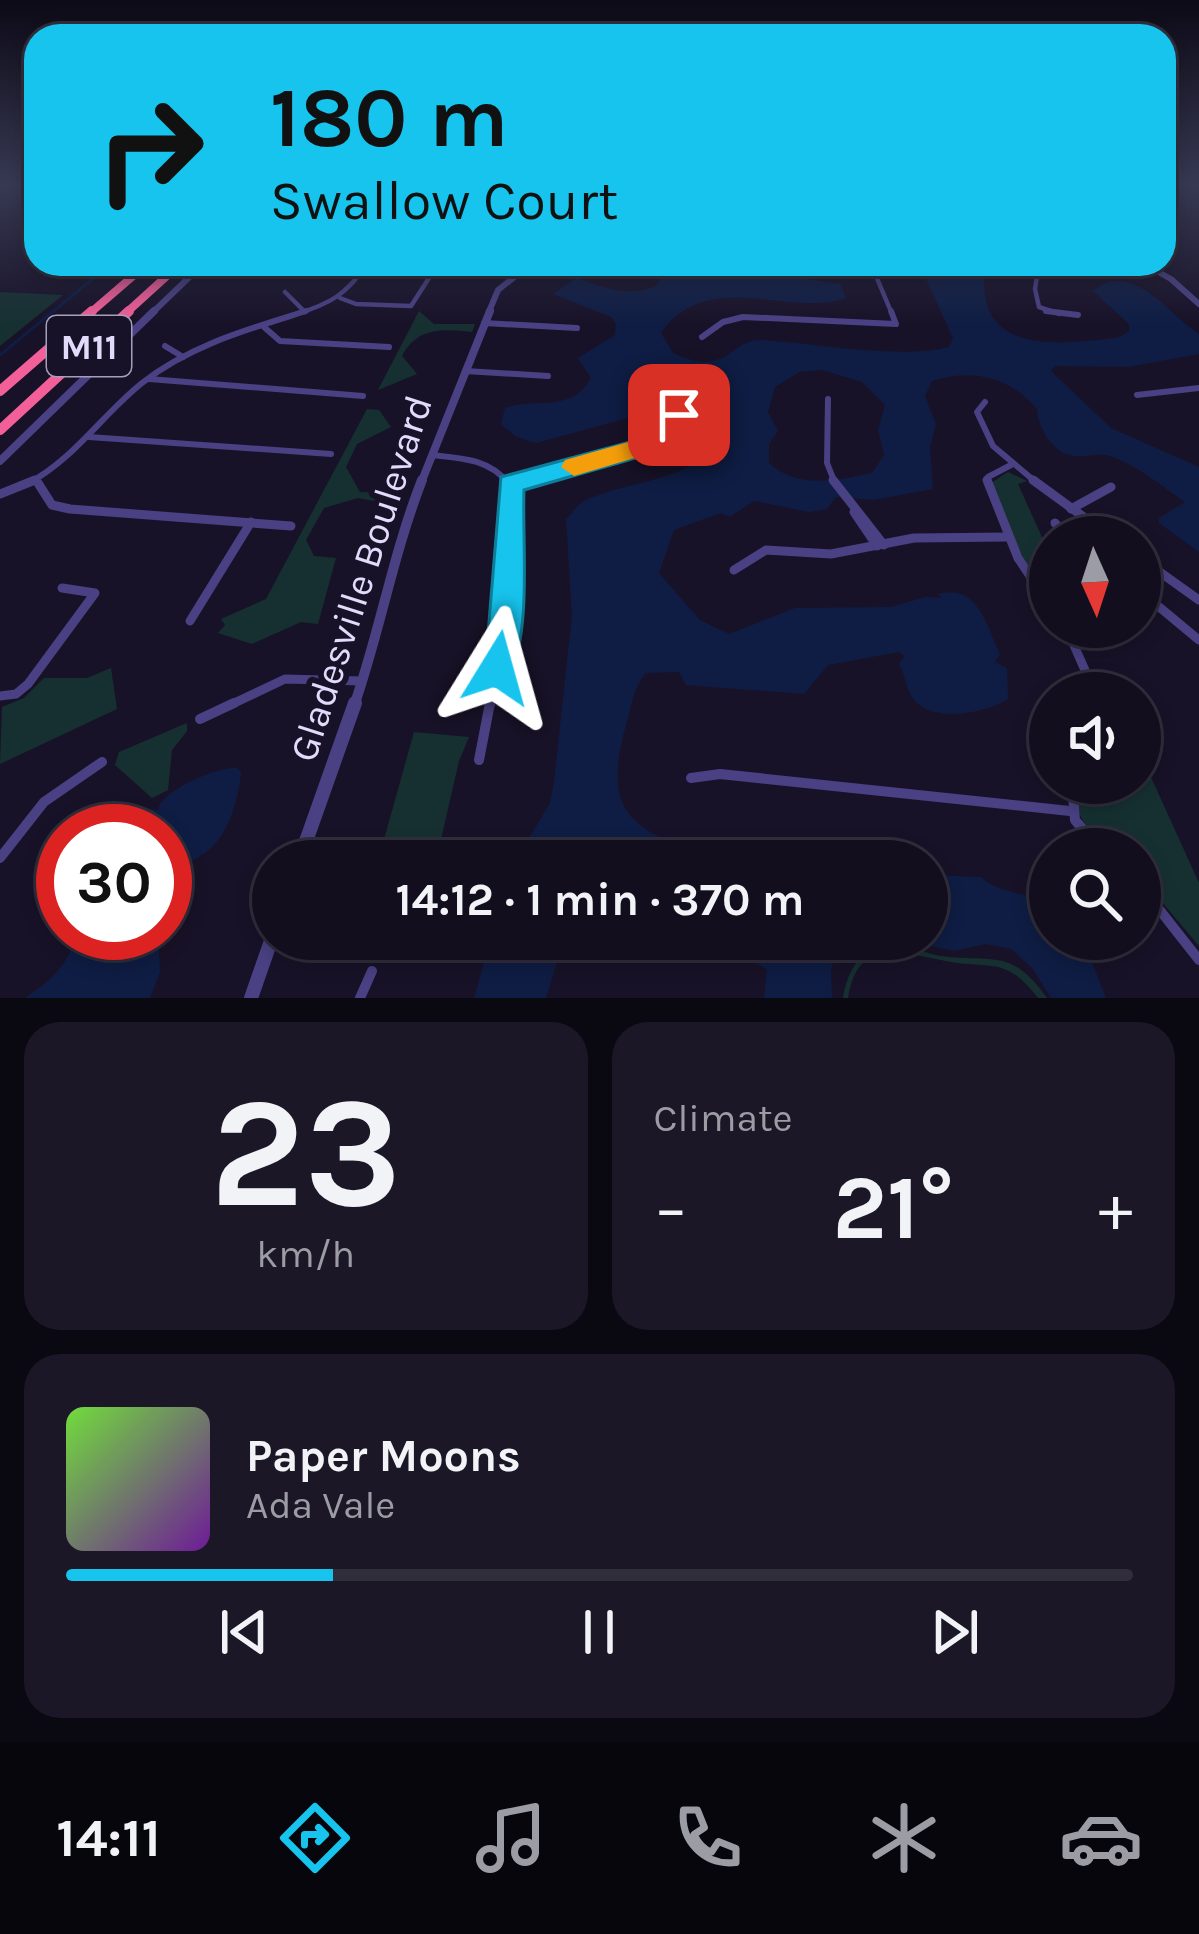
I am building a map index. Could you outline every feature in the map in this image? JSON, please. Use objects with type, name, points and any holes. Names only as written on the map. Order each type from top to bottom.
[{"type":"highway","name":"M11","points":[[0,392],[133,276]]},
{"type":"highway","name":"M11","points":[[0,430],[167,276]]},
{"type":"street","points":[[0,461],[191,276]]},
{"type":"street","points":[[1,494],[38,483],[59,468],[148,379],[183,357],[340,298],[357,276]]},
{"type":"street","points":[[340,298],[366,305],[414,305],[431,276]]},
{"type":"street","name":"Gladesville Boulevard","points":[[306,840],[381,628],[400,536],[484,323],[502,285],[514,276]]},
{"type":"street","points":[[702,338],[723,322],[743,317],[896,324],[876,276]]},
{"type":"street","points":[[1038,276],[1035,290],[1040,308],[1051,314],[1078,315]]},
{"type":"street","points":[[1166,276],[1199,304]]},
{"type":"street","points":[[285,292],[305,312]]},
{"type":"street","points":[[484,323],[577,328]]},
{"type":"street","points":[[264,327],[284,341],[389,347]]},
{"type":"street","points":[[165,346],[183,357]]},
{"type":"street","points":[[465,371],[548,376]]},
{"type":"street","points":[[148,379],[363,396]]},
{"type":"street","points":[[1137,395],[1199,388]]},
{"type":"street","points":[[510,484],[662,440],[678,422],[679,397]]},
{"type":"street","points":[[828,399],[827,463],[842,496],[881,545]]},
{"type":"street","points":[[985,402],[977,406],[979,418],[994,448],[1082,516]]},
{"type":"street","points":[[89,436],[331,454]]},
{"type":"street","points":[[432,455],[484,462],[510,484]]},
{"type":"street","points":[[1011,465],[986,482],[1029,578]]},
{"type":"street","points":[[38,483],[52,505],[70,509],[291,526]]},
{"type":"street","points":[[479,760],[504,634],[510,484]]},
{"type":"street","points":[[1071,508],[1111,487]]},
{"type":"street","points":[[190,621],[250,522]]},
{"type":"street","points":[[734,570],[766,550],[832,554],[950,535],[1008,537]]},
{"type":"street","points":[[1161,573],[1199,600]]},
{"type":"street","points":[[0,697],[16,694],[28,684],[95,593],[61,587]]},
{"type":"street","points":[[1161,608],[1199,640]]},
{"type":"street","points":[[200,719],[285,680],[362,681]]},
{"type":"street","points":[[0,858],[42,800],[74,775],[102,762]]},
{"type":"street","points":[[692,778],[720,774],[1070,811]]},
{"type":"street","points":[[1070,804],[1070,811],[1083,828]]},
{"type":"street","points":[[1161,912],[1199,960]]},
{"type":"street","points":[[251,998],[264,960]]},
{"type":"street","points":[[360,998],[372,971]]},
{"type":"green space","points":[[0,292],[63,295],[0,346]]},
{"type":"green space","points":[[419,311],[434,324],[475,324],[472,332],[441,331],[415,340],[402,356],[417,374],[378,390]]},
{"type":"green space","points":[[367,409],[379,410],[391,427],[357,444],[346,467],[360,492],[405,493],[400,506],[358,498],[324,508],[306,540],[314,556],[336,558],[318,624],[301,622],[252,644],[218,633],[225,625],[221,619],[266,599]]},
{"type":"green space","points":[[1008,472],[1027,481],[1018,484],[1032,516],[1029,567],[1023,558],[991,483]]},
{"type":"green space","points":[[111,668],[117,709],[0,764],[2,707],[24,698],[44,678],[87,678]]},
{"type":"green space","points":[[187,723],[187,731],[172,750],[168,790],[152,798],[115,765],[119,752]]},
{"type":"green space","points":[[414,732],[469,737],[441,840],[384,840]]},
{"type":"green space","points":[[1161,799],[1199,883],[1199,946],[1161,901],[1161,828],[1089,828],[1077,804],[1161,804]]},
{"type":"green space","points":[[948,956],[1004,961],[1024,972],[1047,998],[1038,998],[1006,970],[943,960]]},
{"type":"green space","points":[[868,960],[853,978],[848,998],[843,998],[848,977],[858,961]]},
{"type":"water","points":[[663,276],[786,276],[841,284],[846,298],[824,303],[725,298],[701,302],[680,313],[661,333],[673,353],[705,362],[760,340],[907,352],[949,347],[953,338],[925,276],[986,276],[991,315],[1023,338],[1070,342],[1120,337],[1129,331],[1129,324],[1093,291],[1122,281],[1136,285],[1199,334],[1199,354],[1128,367],[1055,366],[1051,371],[1111,428],[1199,467],[1199,552],[1161,524],[1161,517],[1185,502],[1113,457],[1060,451],[1044,432],[1037,409],[1015,389],[976,376],[932,381],[925,396],[936,424],[930,447],[933,489],[873,500],[836,497],[827,509],[809,512],[754,501],[730,517],[721,513],[674,530],[659,573],[700,620],[729,634],[795,608],[891,607],[925,597],[941,598],[938,594],[963,595],[985,619],[1000,654],[995,662],[1007,668],[1008,699],[955,714],[927,709],[909,691],[899,664],[905,656],[899,652],[828,665],[804,694],[686,685],[679,672],[646,673],[633,698],[618,785],[635,820],[668,840],[528,840],[550,803],[554,781],[572,616],[566,519],[586,500],[657,479],[697,461],[712,446],[721,426],[724,397],[717,386],[685,370],[660,372],[638,385],[628,418],[536,443],[515,436],[501,424],[505,408],[563,400],[583,389],[591,378],[578,358],[615,335],[611,317],[553,294],[576,278],[635,291],[656,286]],"holes":[[[822,370],[862,382],[885,405],[878,430],[884,455],[872,473],[805,480],[769,463],[769,444],[778,431],[768,412],[775,387],[800,372]]]},
{"type":"water","points":[[237,768],[241,772],[238,791],[224,831],[192,861],[192,804],[161,804],[190,782]]},
{"type":"water","points":[[948,876],[981,877],[1029,897],[1029,960],[1091,960],[1106,998],[1051,998],[1033,969],[1011,949],[986,944],[948,950]]},
{"type":"water","points":[[65,960],[159,960],[160,972],[150,998],[25,998]]},
{"type":"water","points":[[485,960],[558,960],[546,998],[474,998]]},
{"type":"water","points":[[753,960],[834,960],[832,998],[764,998],[767,970]]},
{"type":"waterway","points":[[0,355],[96,276]]},
{"type":"slow traffic","points":[[574,467],[646,446]]},
{"type":"route","points":[[497,668],[504,634],[510,484],[654,444],[669,435],[679,415]]}]
